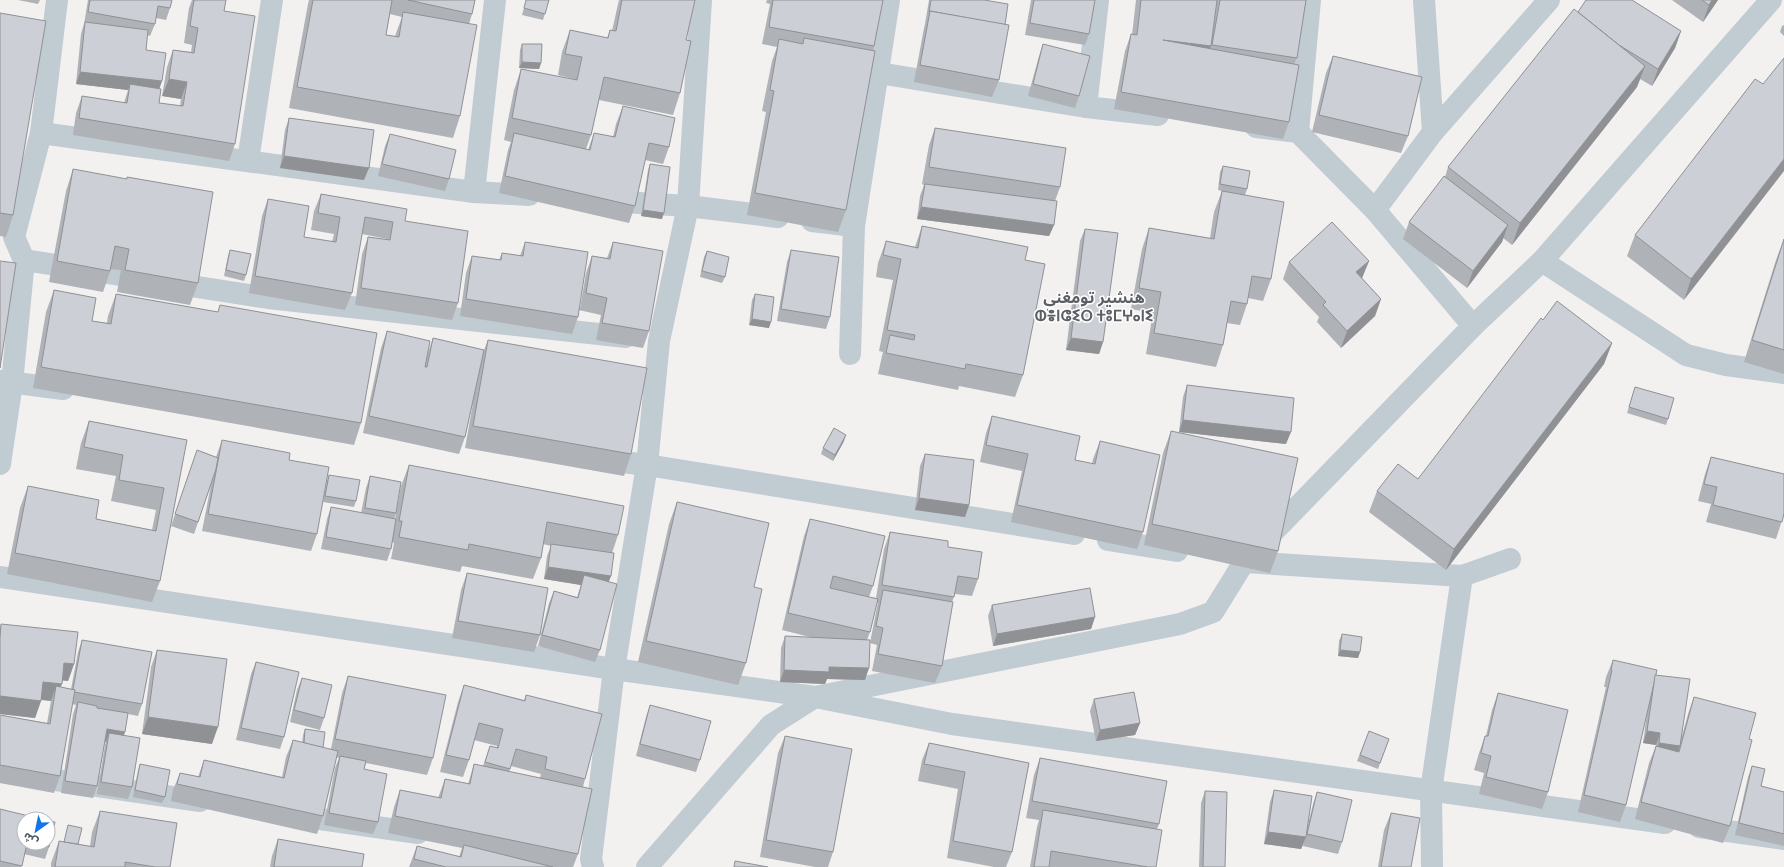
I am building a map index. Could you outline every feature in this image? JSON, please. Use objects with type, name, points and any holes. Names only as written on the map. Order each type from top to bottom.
[{"type":"street","points":[[0,464],[6,382],[24,260],[7,235],[41,133],[57,0]]},
{"type":"street","points":[[248,161],[272,0]]},
{"type":"street","points":[[474,192],[495,0]]},
{"type":"street","points":[[568,855],[592,863],[614,669],[647,465],[659,341],[688,206],[701,0]]},
{"type":"street","points":[[850,354],[854,226],[879,73],[889,0]]},
{"type":"street","points":[[1086,107],[1098,0]]},
{"type":"street","points":[[1298,132],[1310,0]]},
{"type":"street","points":[[1424,0],[1433,132]]},
{"type":"street","points":[[1375,210],[1433,132],[1550,0]]},
{"type":"street","points":[[647,867],[770,725],[815,697],[1180,624],[1213,612],[1244,562],[1473,326],[1542,261],[1771,0]]},
{"type":"street","points":[[879,73],[1086,107],[1180,118]]},
{"type":"street","points":[[1235,124],[1298,132],[1375,210],[1473,326]]},
{"type":"street","points":[[41,133],[474,192],[545,196]]},
{"type":"street","points":[[585,199],[688,206],[854,226]]},
{"type":"street","points":[[24,260],[268,298],[659,341]]},
{"type":"street","points":[[1542,261],[1686,355],[1726,365],[1784,373]]},
{"type":"street","points":[[6,382],[82,392]]},
{"type":"street","points":[[577,456],[647,465],[1197,554]]},
{"type":"street","points":[[1220,558],[1244,562],[1462,576],[1510,559]]},
{"type":"street","points":[[1432,867],[1430,791],[1462,576]]},
{"type":"street","points":[[0,577],[614,669],[815,697],[952,724],[1784,839]]},
{"type":"street","points":[[0,772],[221,804]]},
{"type":"street","points":[[276,812],[434,836]]},
{"type":"building","points":[[90,0],[172,0],[170,8],[158,6],[155,24],[88,12]]},
{"type":"building","points":[[194,0],[226,0],[224,11],[255,16],[235,144],[79,118],[82,96],[127,103],[130,84],[161,89],[159,103],[183,106],[187,82],[169,79],[173,50],[194,53],[198,28],[190,26]]},
{"type":"building","points":[[313,0],[392,0],[386,35],[399,37],[403,12],[477,25],[460,116],[297,87]]},
{"type":"building","points":[[408,0],[475,0],[472,14]]},
{"type":"building","points":[[526,0],[549,0],[545,14],[524,8]]},
{"type":"building","points":[[622,0],[695,0],[686,40],[691,41],[680,93],[604,77],[591,135],[512,118],[521,69],[577,80],[582,57],[565,54],[570,30],[608,38],[610,30],[616,31]]},
{"type":"building","points":[[773,0],[883,0],[874,46],[769,27]]},
{"type":"building","points":[[931,0],[984,0],[1008,4],[1005,25],[930,11],[930,13],[929,12]]},
{"type":"building","points":[[1034,0],[1095,0],[1089,34],[1030,23]]},
{"type":"building","points":[[1141,0],[1217,0],[1211,46],[1163,40],[1299,65],[1289,122],[1121,92],[1131,34],[1137,35]]},
{"type":"building","points":[[1220,0],[1306,0],[1297,58],[1212,45]]},
{"type":"building","points":[[1586,0],[1632,0],[1681,31],[1658,69],[1619,45],[1578,12]]},
{"type":"building","points":[[1702,0],[1712,0],[1709,5]]},
{"type":"building","points":[[1574,9],[1645,66],[1520,223],[1448,167]]},
{"type":"building","points":[[930,11],[1009,25],[999,80],[920,65]]},
{"type":"building","points":[[0,13],[46,21],[13,215],[0,213]]},
{"type":"building","points":[[85,22],[148,30],[146,50],[166,53],[162,81],[80,72]]},
{"type":"building","points":[[804,38],[875,51],[846,210],[755,193],[774,91],[770,90],[779,39],[803,44]]},
{"type":"building","points":[[522,44],[542,44],[541,63],[522,62]]},
{"type":"building","points":[[1043,44],[1090,56],[1079,96],[1033,84]]},
{"type":"building","points":[[1333,56],[1422,77],[1408,136],[1319,115]]},
{"type":"building","points":[[1784,58],[1784,159],[1691,279],[1635,235],[1755,79],[1763,84]]},
{"type":"building","points":[[623,106],[675,118],[669,147],[649,143],[635,206],[505,176],[514,133],[590,150],[594,133],[615,137]]},
{"type":"building","points":[[289,118],[374,130],[369,168],[284,156]]},
{"type":"building","points":[[935,128],[1066,148],[1060,187],[929,167]]},
{"type":"building","points":[[390,134],[456,150],[449,179],[382,164]]},
{"type":"building","points":[[650,164],[670,167],[664,213],[643,210]]},
{"type":"building","points":[[1223,166],[1250,171],[1247,189],[1220,184]]},
{"type":"building","points":[[73,169],[213,192],[198,283],[125,270],[129,249],[115,246],[110,271],[57,261]]},
{"type":"building","points":[[1444,176],[1508,225],[1473,271],[1409,222]]},
{"type":"building","points":[[925,184],[1057,201],[1054,225],[921,207]]},
{"type":"building","points":[[1222,191],[1284,202],[1271,279],[1252,276],[1247,304],[1231,301],[1223,345],[1154,333],[1161,292],[1139,288],[1149,228],[1214,239]]},
{"type":"building","points":[[321,194],[407,209],[405,221],[468,231],[458,303],[361,288],[368,237],[390,240],[393,222],[365,217],[352,293],[255,276],[268,199],[309,206],[304,237],[336,242],[340,217],[318,213]]},
{"type":"building","points":[[1332,222],[1369,261],[1356,272],[1381,299],[1347,331],[1323,305],[1326,302],[1289,262]]},
{"type":"building","points":[[922,226],[1028,247],[1025,260],[1045,264],[1023,375],[966,364],[965,369],[886,353],[890,335],[914,340],[915,335],[887,330],[901,259],[883,255],[886,241],[918,248]]},
{"type":"building","points":[[1085,229],[1118,233],[1103,342],[1071,338]]},
{"type":"building","points":[[1784,239],[1784,350],[1752,340]]},
{"type":"building","points":[[525,242],[588,252],[578,317],[466,299],[472,256],[501,260],[502,253],[523,256]]},
{"type":"building","points":[[613,242],[663,251],[649,331],[602,323],[607,298],[586,293],[592,256],[610,259]]},
{"type":"building","points":[[230,250],[251,254],[246,275],[226,270]]},
{"type":"building","points":[[791,250],[839,257],[830,317],[781,309]]},
{"type":"building","points":[[707,251],[729,257],[725,277],[702,271]]},
{"type":"building","points":[[0,261],[16,263],[0,368]]},
{"type":"building","points":[[54,290],[96,298],[92,321],[111,324],[116,294],[218,312],[220,305],[377,333],[361,423],[41,367]]},
{"type":"building","points":[[755,294],[774,297],[771,322],[752,319]]},
{"type":"building","points":[[1557,301],[1612,343],[1454,549],[1377,491],[1398,464],[1418,479],[1541,318],[1543,320]]},
{"type":"building","points":[[387,331],[430,341],[425,367],[427,367],[433,338],[484,350],[465,437],[369,416]]},
{"type":"building","points":[[488,340],[647,368],[631,454],[473,426]]},
{"type":"building","points":[[1187,385],[1294,398],[1291,432],[1183,420]]},
{"type":"building","points":[[1635,387],[1674,398],[1668,419],[1629,407]]},
{"type":"building","points":[[992,416],[1080,436],[1075,460],[1095,464],[1100,441],[1160,455],[1143,532],[1017,505],[1028,454],[986,445]]},
{"type":"building","points":[[89,421],[187,440],[160,581],[15,553],[28,486],[99,500],[96,519],[156,531],[164,488],[119,480],[123,455],[84,447]]},
{"type":"building","points":[[834,428],[846,435],[835,455],[823,448]]},
{"type":"building","points":[[1171,431],[1298,458],[1278,551],[1152,524]]},
{"type":"building","points":[[222,440],[290,453],[289,460],[329,467],[317,534],[208,514]]},
{"type":"building","points":[[197,450],[218,458],[216,469],[198,522],[175,514]]},
{"type":"building","points":[[925,454],[974,460],[969,505],[919,498]]},
{"type":"building","points":[[1711,457],[1784,474],[1784,513],[1782,522],[1713,505],[1717,487],[1704,484]]},
{"type":"building","points":[[409,465],[624,506],[618,535],[547,522],[541,558],[469,544],[468,550],[399,537],[402,521],[399,521]]},
{"type":"building","points":[[329,475],[360,480],[356,501],[325,496]]},
{"type":"building","points":[[370,476],[401,482],[396,513],[365,508]]},
{"type":"building","points":[[677,502],[769,523],[754,587],[762,589],[746,663],[646,641]]},
{"type":"building","points":[[331,507],[396,519],[391,549],[326,537]]},
{"type":"building","points":[[810,519],[885,536],[873,586],[833,576],[830,588],[878,599],[870,632],[788,613]]},
{"type":"building","points":[[890,532],[948,541],[948,547],[982,552],[978,579],[958,576],[954,597],[882,585]]},
{"type":"building","points":[[551,544],[614,553],[611,576],[548,567]]},
{"type":"building","points":[[467,573],[548,588],[540,635],[458,621]]},
{"type":"building","points":[[584,575],[617,584],[600,650],[542,635],[554,591],[578,598]]},
{"type":"building","points":[[1090,588],[1095,617],[997,634],[992,605]]},
{"type":"building","points":[[883,590],[953,602],[942,666],[878,654],[883,628],[876,626]]},
{"type":"building","points":[[1,624],[78,632],[74,664],[64,663],[62,684],[43,682],[41,701],[0,696]]},
{"type":"building","points":[[1342,634],[1362,637],[1360,652],[1340,650]]},
{"type":"building","points":[[785,636],[870,640],[869,668],[829,667],[829,672],[784,670]]},
{"type":"building","points":[[82,640],[152,652],[142,704],[74,692],[75,690],[73,689]]},
{"type":"building","points":[[157,650],[227,659],[218,727],[148,717]]},
{"type":"building","points":[[1613,660],[1657,670],[1626,805],[1584,795]]},
{"type":"building","points":[[256,662],[299,672],[284,737],[241,728]]},
{"type":"building","points":[[1655,675],[1690,679],[1680,746],[1659,743],[1660,733],[1647,731]]},
{"type":"building","points":[[348,676],[446,695],[433,758],[335,739]]},
{"type":"building","points":[[302,678],[332,685],[324,718],[294,710]]},
{"type":"building","points":[[464,685],[525,701],[526,695],[602,714],[585,779],[545,769],[547,757],[516,749],[510,769],[485,762],[490,746],[498,748],[503,729],[479,723],[469,760],[446,755]]},
{"type":"building","points":[[56,686],[75,690],[60,776],[0,765],[0,715],[50,724]]},
{"type":"building","points":[[1134,692],[1140,723],[1100,730],[1094,699]]},
{"type":"building","points":[[1498,693],[1568,710],[1548,792],[1486,777],[1491,756],[1481,753],[1485,736],[1488,736]]},
{"type":"building","points":[[1694,697],[1756,713],[1749,739],[1752,740],[1730,826],[1641,802],[1656,746],[1679,752]]},
{"type":"building","points":[[78,702],[97,706],[97,708],[128,713],[125,732],[107,729],[97,786],[65,781]]},
{"type":"building","points":[[650,705],[711,721],[700,760],[640,744]]},
{"type":"building","points":[[305,729],[325,732],[323,748],[304,743]]},
{"type":"building","points":[[1369,731],[1389,739],[1380,763],[1360,755]]},
{"type":"building","points":[[109,733],[140,738],[132,787],[101,782]]},
{"type":"building","points":[[785,736],[852,749],[833,852],[766,840]]},
{"type":"building","points":[[293,740],[338,751],[323,816],[177,784],[180,773],[200,777],[204,760],[284,778]]},
{"type":"building","points":[[929,743],[1029,763],[1012,852],[953,841],[965,772],[924,764]]},
{"type":"building","points":[[340,756],[366,761],[364,769],[387,774],[378,822],[329,813]]},
{"type":"building","points":[[1040,758],[1167,781],[1159,824],[1032,801]]},
{"type":"building","points":[[140,764],[170,770],[165,797],[135,790]]},
{"type":"building","points":[[474,764],[592,789],[578,854],[395,816],[400,790],[441,798],[445,779],[470,784]]},
{"type":"building","points":[[1752,766],[1765,769],[1761,786],[1784,792],[1784,834],[1739,823]]},
{"type":"building","points":[[1274,790],[1312,796],[1306,837],[1268,832]]},
{"type":"building","points":[[1205,791],[1227,792],[1225,867],[1203,867]]},
{"type":"building","points":[[1317,792],[1352,800],[1342,842],[1307,834]]},
{"type":"building","points":[[0,809],[16,813],[16,851],[25,851],[22,866],[0,861]]},
{"type":"building","points":[[1043,810],[1162,830],[1156,867],[1148,867],[1051,851],[1049,867],[1034,867]]},
{"type":"building","points":[[100,811],[177,823],[170,867],[155,867],[125,862],[125,867],[55,867],[59,841],[94,847]]},
{"type":"building","points":[[1391,813],[1420,818],[1411,867],[1381,867]]},
{"type":"building","points":[[68,825],[82,828],[78,844],[64,842]]},
{"type":"building","points":[[278,839],[364,854],[362,867],[274,867]]},
{"type":"building","points":[[464,845],[553,867],[446,867],[414,859],[417,846],[461,857]]},
{"type":"building","points":[[735,861],[768,867],[734,867]]},
{"type":"district","name":"هنشير تومغني ⵀⴻⵏⵛⵉⵔ ⵜⵓⵎⵖⴰⵏⵉ","points":[[1094,306]]}]
